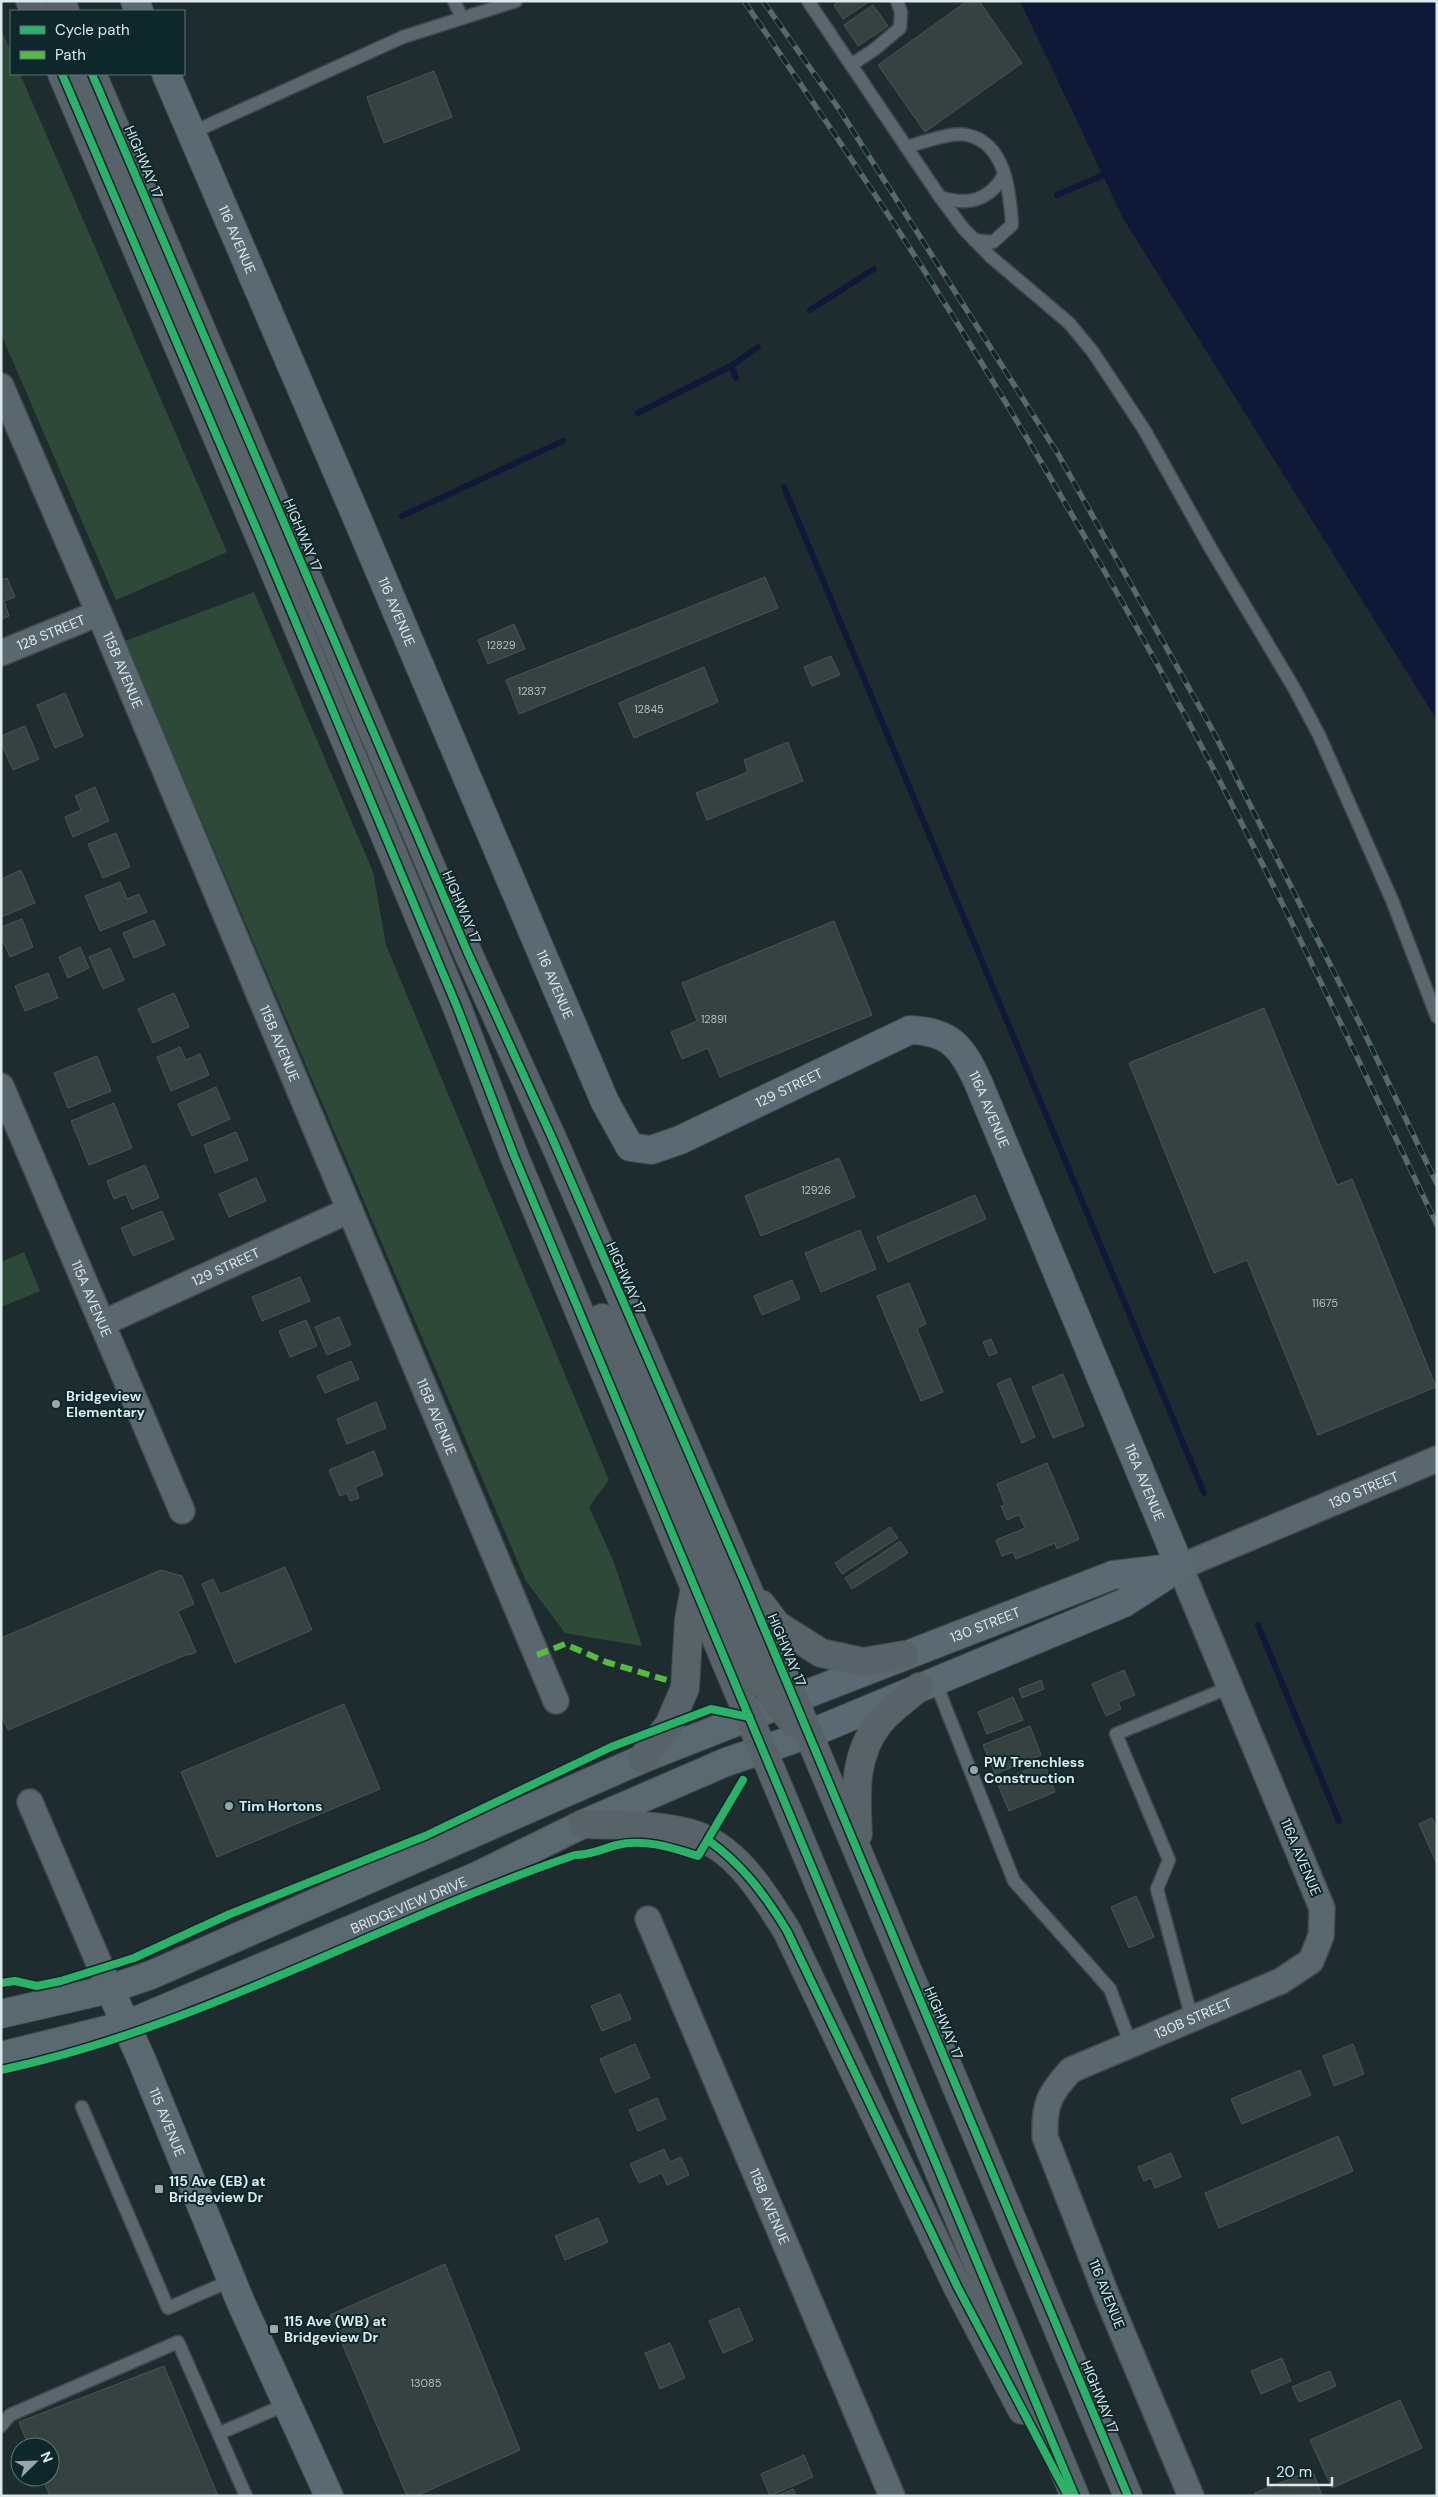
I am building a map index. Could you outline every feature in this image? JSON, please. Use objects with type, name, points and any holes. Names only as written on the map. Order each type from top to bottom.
[{"type":"highway","points":[[62,75],[265,549],[457,1007],[515,1158],[1075,2496]]},
{"type":"highway","name":"HIGHWAY 17","points":[[92,75],[467,951],[561,1158],[746,1585],[786,1702],[809,1734],[1128,2496]]},
{"type":"highway","points":[[515,1158],[580,1267],[765,1684],[786,1702]]},
{"type":"highway","points":[[746,1585],[777,1625],[821,1653],[863,1662],[904,1655]]},
{"type":"highway","points":[[642,1759],[669,1725],[685,1688],[689,1620],[695,1587]]},
{"type":"highway","points":[[859,1853],[856,1783],[862,1753],[879,1723],[927,1684]]},
{"type":"highway","points":[[583,1824],[645,1826],[690,1833],[708,1840],[725,1853],[755,1883],[787,1931],[958,2288],[1068,2496]]},
{"type":"main road","points":[[1,2014],[110,1989],[152,1975],[642,1759],[786,1702]]},
{"type":"main road","name":"BRIDGEVIEW DRIVE","points":[[1,2056],[126,2025],[477,1876],[583,1824],[734,1759],[809,1734]]},
{"type":"street","name":"116 AVENUE","points":[[166,75],[605,1102],[630,1147]]},
{"type":"street","name":"115B AVENUE","points":[[1,386],[99,613],[556,1701]]},
{"type":"street","name":"128 STREET","points":[[1,653],[99,613]]},
{"type":"street","name":"129 STREET","points":[[630,1147],[651,1150],[680,1140],[910,1030],[931,1031],[948,1038]]},
{"type":"street","name":"116A AVENUE","points":[[948,1038],[969,1062],[978,1082],[1230,1686],[1322,1908],[1321,1936]]},
{"type":"street","name":"115A AVENUE","points":[[1,1086],[182,1511]]},
{"type":"street","name":"129 STREET","points":[[103,1323],[350,1210]]},
{"type":"street","name":"130 STREET","points":[[809,1734],[1124,1603],[1180,1567],[1437,1459]]},
{"type":"street","name":"130 STREET","points":[[786,1702],[1113,1575],[1180,1567]]},
{"type":"street","name":"115 AVENUE","points":[[30,1802],[126,2025],[232,2280],[329,2496]]},
{"type":"street","name":"115B AVENUE","points":[[648,1919],[892,2496]]},
{"type":"street","name":"130B STREET","points":[[1053,2088],[1071,2070],[1282,1981],[1311,1961],[1321,1936]]},
{"type":"street","name":"116 AVENUE","points":[[1053,2088],[1044,2115],[1045,2137],[1106,2294],[1191,2496]]},
{"type":"lane","points":[[454,1],[462,18]]},
{"type":"lane","points":[[191,133],[403,37],[516,1]]},
{"type":"lane","points":[[808,1],[940,197],[974,240],[991,257],[1070,323],[1093,352],[1145,431],[1211,549],[1294,688],[1319,735],[1392,900],[1437,1017]]},
{"type":"lane","points":[[850,65],[875,49],[900,28],[901,12],[897,1]]},
{"type":"lane","points":[[906,147],[966,134],[988,143],[1002,164],[1010,200],[1012,225],[993,242],[974,240]]},
{"type":"lane","points":[[940,197],[954,201],[978,200],[996,188],[1004,175]]},
{"type":"lane","points":[[927,1684],[1014,1881],[1110,1989],[1131,2045]]},
{"type":"lane","points":[[1192,2019],[1157,1889],[1169,1860],[1116,1734],[1230,1686]]},
{"type":"lane","points":[[82,2107],[168,2308],[232,2280]]},
{"type":"lane","points":[[1,2426],[10,2416],[178,2342],[220,2433],[246,2496]]},
{"type":"lane","points":[[220,2433],[287,2404]]},
{"type":"green space","points":[[1,29],[10,50],[10,75],[20,75],[227,552],[116,600],[1,334]]},
{"type":"green space","points":[[254,592],[373,872],[386,945],[609,1480],[589,1507],[613,1560],[642,1646],[565,1633],[526,1581],[125,641]]},
{"type":"green space","points":[[24,1252],[40,1291],[1,1307],[1,1262]]},
{"type":"water","points":[[1020,1],[1437,1],[1437,720],[1123,218]]},
{"type":"building","points":[[838,1],[870,1],[843,19],[834,5]]},
{"type":"building","points":[[967,1],[979,1],[1022,63],[925,132],[878,65]]},
{"type":"building","points":[[873,5],[888,26],[858,46],[844,25]]},
{"type":"building","points":[[434,71],[452,117],[384,143],[367,97]]},
{"type":"building","points":[[765,577],[778,608],[519,714],[506,680]]},
{"type":"building","points":[[7,578],[15,597],[4,601],[9,616],[1,619],[1,580]]},
{"type":"building","points":[[514,624],[525,649],[488,664],[478,640]]},
{"type":"building","points":[[831,656],[840,675],[812,686],[804,667]]},
{"type":"building","points":[[704,667],[718,702],[634,738],[619,703]]},
{"type":"building","points":[[65,693],[83,736],[55,748],[37,705]]},
{"type":"building","points":[[25,726],[39,759],[13,770],[1,743],[1,736]]},
{"type":"building","points":[[788,742],[803,781],[707,820],[696,793],[748,772],[744,760]]},
{"type":"building","points":[[95,787],[109,821],[73,837],[65,817],[81,810],[75,796]]},
{"type":"building","points":[[116,833],[130,867],[103,878],[88,844]]},
{"type":"building","points":[[21,870],[35,903],[1,917],[1,879]]},
{"type":"building","points":[[120,882],[127,899],[139,894],[147,912],[100,931],[85,896]]},
{"type":"building","points":[[22,919],[33,947],[10,957],[1,936],[1,927]]},
{"type":"building","points":[[154,920],[165,945],[134,958],[123,933]]},
{"type":"building","points":[[834,921],[872,1015],[720,1077],[708,1048],[682,1059],[671,1032],[697,1021],[682,983]]},
{"type":"building","points":[[80,947],[89,968],[68,978],[59,957]]},
{"type":"building","points":[[110,948],[124,980],[103,989],[89,957]]},
{"type":"building","points":[[48,973],[58,998],[25,1011],[15,986]]},
{"type":"building","points":[[174,993],[189,1027],[153,1043],[138,1009]]},
{"type":"building","points":[[1264,1008],[1337,1185],[1352,1179],[1436,1387],[1318,1435],[1247,1260],[1214,1273],[1129,1063]]},
{"type":"building","points":[[180,1047],[186,1060],[200,1054],[209,1075],[171,1091],[157,1057]]},
{"type":"building","points":[[97,1056],[111,1091],[68,1108],[54,1073]]},
{"type":"building","points":[[216,1087],[230,1119],[192,1136],[178,1104]]},
{"type":"building","points":[[114,1103],[132,1148],[89,1165],[71,1121]]},
{"type":"building","points":[[236,1132],[248,1160],[215,1173],[204,1145]]},
{"type":"building","points":[[839,1158],[855,1197],[761,1236],[745,1196]]},
{"type":"building","points":[[145,1165],[159,1198],[132,1209],[126,1194],[114,1199],[107,1181]]},
{"type":"building","points":[[256,1178],[266,1201],[229,1217],[219,1194]]},
{"type":"building","points":[[975,1195],[986,1219],[888,1262],[877,1237]]},
{"type":"building","points":[[162,1211],[174,1239],[133,1256],[121,1228]]},
{"type":"building","points":[[860,1230],[876,1269],[821,1292],[805,1253]]},
{"type":"building","points":[[300,1277],[310,1301],[262,1321],[252,1297]]},
{"type":"building","points":[[792,1280],[800,1299],[762,1315],[754,1296]]},
{"type":"building","points":[[909,1283],[926,1324],[917,1329],[943,1392],[921,1401],[877,1296]]},
{"type":"building","points":[[339,1317],[351,1345],[327,1355],[315,1327]]},
{"type":"building","points":[[306,1320],[317,1346],[290,1357],[279,1331]]},
{"type":"building","points":[[991,1339],[997,1353],[989,1356],[983,1342]]},
{"type":"building","points":[[351,1361],[359,1379],[325,1393],[317,1376]]},
{"type":"building","points":[[1063,1374],[1084,1426],[1053,1438],[1032,1387]]},
{"type":"building","points":[[1010,1378],[1035,1437],[1022,1443],[997,1384]]},
{"type":"building","points":[[376,1402],[386,1428],[347,1444],[337,1419]]},
{"type":"building","points":[[374,1451],[383,1475],[355,1487],[359,1498],[350,1501],[347,1493],[340,1496],[329,1470]]},
{"type":"building","points":[[1047,1463],[1079,1539],[1057,1549],[1055,1543],[1016,1559],[1013,1552],[1002,1556],[996,1540],[1025,1528],[1019,1515],[1007,1520],[1001,1506],[1005,1505],[997,1484]]},
{"type":"building","points":[[890,1527],[898,1538],[842,1574],[835,1563]]},
{"type":"building","points":[[900,1541],[908,1553],[852,1589],[845,1578]]},
{"type":"building","points":[[285,1567],[312,1630],[235,1663],[202,1584],[213,1579],[220,1594]]},
{"type":"building","points":[[161,1570],[182,1576],[194,1604],[178,1611],[196,1652],[8,1730],[1,1714],[1,1638]]},
{"type":"building","points":[[1124,1670],[1135,1695],[1118,1702],[1121,1709],[1106,1716],[1092,1684]]},
{"type":"building","points":[[1041,1680],[1044,1689],[1022,1698],[1019,1689]]},
{"type":"building","points":[[1013,1697],[1023,1720],[987,1734],[978,1712]]},
{"type":"building","points":[[344,1704],[380,1789],[217,1857],[181,1772]]},
{"type":"building","points":[[1030,1726],[1041,1755],[995,1774],[983,1745]]},
{"type":"building","points":[[1044,1763],[1055,1792],[1009,1811],[997,1782]]},
{"type":"building","points":[[1432,1818],[1437,1829],[1437,1864],[1419,1824]]},
{"type":"building","points":[[1136,1896],[1154,1937],[1129,1948],[1111,1907]]},
{"type":"building","points":[[620,1994],[631,2019],[602,2031],[591,2006]]},
{"type":"building","points":[[635,2044],[650,2078],[615,2093],[600,2059]]},
{"type":"building","points":[[1353,2044],[1364,2074],[1334,2086],[1323,2056]]},
{"type":"building","points":[[1300,2070],[1311,2095],[1242,2124],[1231,2099]]},
{"type":"building","points":[[657,2098],[666,2119],[638,2131],[629,2110]]},
{"type":"building","points":[[1338,2136],[1353,2171],[1219,2228],[1205,2193]]},
{"type":"building","points":[[664,2149],[670,2162],[681,2157],[689,2175],[667,2185],[662,2173],[639,2183],[630,2164]]},
{"type":"building","points":[[1171,2153],[1181,2177],[1155,2188],[1151,2178],[1144,2181],[1138,2167]]},
{"type":"building","points":[[598,2218],[608,2242],[565,2260],[555,2236]]},
{"type":"building","points":[[445,2264],[520,2450],[416,2496],[407,2496],[330,2315]]},
{"type":"building","points":[[739,2308],[753,2340],[723,2353],[709,2321]]},
{"type":"building","points":[[670,2343],[685,2378],[660,2389],[645,2353]]},
{"type":"building","points":[[1282,2358],[1291,2381],[1261,2394],[1251,2371]]},
{"type":"building","points":[[164,2366],[218,2496],[50,2496],[46,2487],[60,2487],[60,2437],[25,2437],[19,2422]]},
{"type":"building","points":[[1330,2371],[1336,2386],[1299,2402],[1292,2387]]},
{"type":"building","points":[[1400,2400],[1422,2448],[1332,2488],[1310,2440]]},
{"type":"building","points":[[804,2455],[813,2477],[770,2496],[761,2474]]},
{"type":"building","points":[[1312,2470],[1322,2495],[1256,2496],[1255,2493]]},
{"type":"building","points":[[793,2489],[796,2496],[777,2496]]},
{"type":"waterway","points":[[1057,195],[1103,175]]},
{"type":"waterway","points":[[810,310],[874,269]]},
{"type":"waterway","points":[[736,378],[731,366],[758,347]]},
{"type":"waterway","points":[[638,413],[731,366]]},
{"type":"waterway","points":[[402,516],[563,441]]},
{"type":"waterway","points":[[784,487],[1204,1493]]},
{"type":"waterway","points":[[1258,1625],[1339,1821]]},
{"type":"railway","points":[[744,1],[931,281],[1014,417],[1121,600],[1164,676],[1246,831],[1324,988],[1437,1225]]},
{"type":"railway","points":[[763,1],[839,109],[1058,454],[1213,731],[1364,1032],[1437,1184]]},
{"type":"marked path","points":[[537,1655],[565,1644],[606,1662],[670,1681]]},
{"type":"cycle path","points":[[62,75],[265,549],[457,1007],[515,1158],[1075,2496]]},
{"type":"cycle path","points":[[92,75],[467,951],[553,1140],[746,1585],[1128,2496]]},
{"type":"cycle path","points":[[1,1983],[15,1981],[37,1986],[61,1981],[134,1958],[230,1914],[425,1836],[611,1747],[711,1709],[749,1717]]},
{"type":"cycle path","points":[[1,2070],[75,2051],[148,2028],[291,1971],[503,1881],[575,1855],[592,1853],[627,1843],[647,1843],[698,1856],[743,1780]]},
{"type":"cycle path","points":[[708,1840],[743,1870],[787,1931],[958,2288],[1068,2496]]},
{"type":"place","name":"Bridgeview Elementary","points":[[56,1404]]},
{"type":"place","name":"PW Trenchless Construction","points":[[974,1770]]},
{"type":"place","name":"Tim Hortons","points":[[229,1806]]},
{"type":"place","name":"115 Ave (EB) at Bridgeview Dr","points":[[159,2189]]},
{"type":"place","name":"115 Ave (WB) at Bridgeview Dr","points":[[274,2329]]}]
